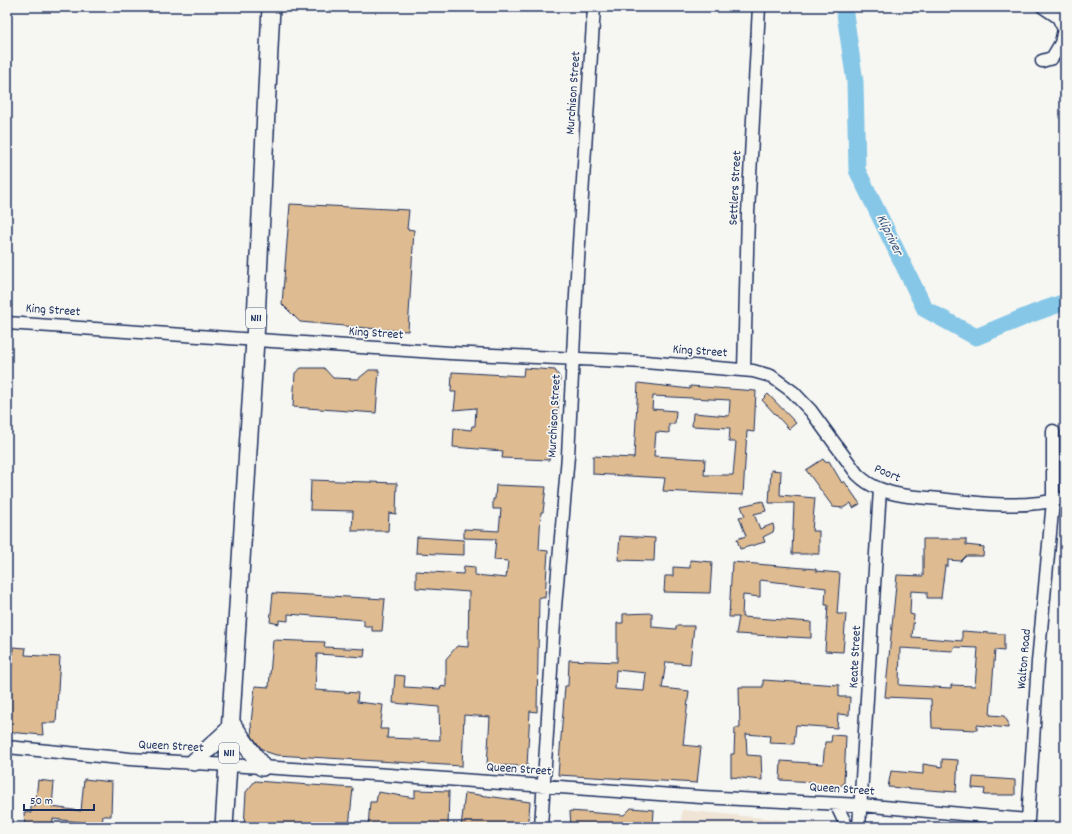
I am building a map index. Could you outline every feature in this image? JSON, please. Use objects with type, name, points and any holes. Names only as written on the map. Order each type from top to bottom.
[{"type":"highway","name":"N11","points":[[224,827],[255,340],[271,7]]},
{"type":"highway","points":[[194,762],[230,726],[262,767]]},
{"type":"street","name":"Murchison Street","points":[[541,827],[555,607],[568,456],[572,358],[594,7]]},
{"type":"street","name":"Settlers Street","points":[[744,370],[748,213],[759,7]]},
{"type":"street","points":[[1042,61],[1052,58],[1061,43],[1064,29],[1058,17],[1043,7]]},
{"type":"street","name":"King Street","points":[[7,323],[147,331],[450,353],[572,358],[744,370]]},
{"type":"street","name":"Poort","points":[[744,370],[771,376],[793,392],[811,411],[857,474],[865,481],[880,489],[897,494],[965,502],[1018,505],[1053,502],[1065,498]]},
{"type":"street","name":"Walton Road","points":[[1028,820],[1038,662],[1053,502],[1053,431]]},
{"type":"street","name":"Keate Street","points":[[859,827],[880,489]]},
{"type":"street","name":"Queen Street","points":[[7,747],[130,759],[228,764],[701,797],[861,805],[1028,820]]},
{"type":"street","points":[[836,804],[847,827]]},
{"type":"shaded area","points":[[682,810],[837,825],[837,827],[681,827]]},
{"type":"building","points":[[290,204],[409,210],[407,229],[414,230],[408,331],[300,322],[282,304]]},
{"type":"building","points":[[301,368],[324,368],[333,378],[358,379],[369,370],[379,370],[376,413],[293,407],[295,373]]},
{"type":"building","points":[[524,368],[555,370],[560,378],[557,429],[553,428],[549,460],[502,458],[503,451],[453,447],[454,428],[471,430],[472,426],[475,426],[476,408],[454,410],[456,392],[451,392],[452,372],[523,376]]},
{"type":"building","points":[[638,383],[690,389],[690,386],[756,391],[754,432],[747,431],[743,495],[663,491],[665,478],[593,474],[593,456],[634,458]],"holes":[[[653,396],[730,400],[729,416],[693,413],[692,426],[730,428],[729,442],[736,442],[733,475],[704,475],[705,459],[654,456],[656,432],[669,433],[669,424],[675,424],[676,411],[652,409]]]},
{"type":"building","points":[[768,394],[796,423],[789,429],[762,400]]},
{"type":"building","points":[[823,459],[825,462],[829,461],[842,483],[844,481],[860,504],[853,508],[851,503],[843,508],[833,507],[806,470]]},
{"type":"building","points":[[771,470],[781,471],[780,495],[815,498],[812,531],[819,531],[819,554],[792,554],[794,503],[769,503]]},
{"type":"building","points":[[311,480],[397,483],[396,514],[389,513],[388,531],[352,531],[353,511],[310,510]]},
{"type":"building","points":[[496,485],[546,487],[543,512],[541,512],[539,550],[548,551],[545,598],[539,597],[537,712],[530,711],[527,766],[487,765],[490,717],[464,715],[462,766],[276,755],[261,748],[252,736],[251,723],[255,686],[269,687],[273,640],[325,642],[324,647],[365,649],[364,657],[317,654],[315,690],[358,693],[357,702],[383,705],[380,729],[388,729],[387,738],[440,740],[439,707],[393,703],[395,675],[405,676],[404,687],[440,689],[441,686],[446,687],[446,659],[457,646],[468,647],[469,592],[416,588],[416,571],[463,574],[464,566],[475,567],[475,575],[506,578],[508,561],[494,560],[496,539],[464,538],[464,529],[499,531],[501,509],[493,509],[493,499],[495,499]]},
{"type":"building","points":[[763,501],[766,511],[754,514],[760,529],[773,524],[773,532],[763,537],[765,542],[740,549],[737,539],[746,536],[739,517],[745,516],[741,506]]},
{"type":"building","points":[[620,536],[655,538],[654,561],[618,560]]},
{"type":"building","points":[[417,537],[464,540],[464,555],[416,553]]},
{"type":"building","points":[[923,539],[966,539],[966,545],[984,547],[983,556],[966,556],[961,561],[948,560],[948,566],[945,566],[941,598],[927,598],[927,592],[911,591],[910,614],[914,615],[912,637],[962,641],[962,631],[1004,634],[1004,651],[995,650],[990,715],[1004,716],[1008,722],[1008,728],[977,725],[977,730],[932,728],[931,699],[885,697],[897,575],[923,576]],"holes":[[[954,647],[978,648],[975,686],[951,685],[951,688],[899,685],[900,648],[953,651]]]},
{"type":"building","points":[[690,560],[712,562],[710,593],[664,592],[665,576],[673,576],[673,567],[690,568]]},
{"type":"building","points":[[732,562],[816,569],[816,571],[840,573],[837,614],[846,614],[843,652],[825,651],[828,605],[825,605],[826,588],[760,580],[760,597],[743,595],[742,617],[811,622],[811,638],[736,634],[739,617],[729,617]]},
{"type":"building","points":[[273,593],[385,599],[382,631],[372,631],[372,626],[364,626],[364,620],[288,614],[288,621],[279,620],[279,624],[270,622]]},
{"type":"building","points":[[652,613],[652,627],[676,629],[676,626],[694,626],[690,664],[666,662],[662,688],[689,691],[683,745],[701,747],[697,783],[558,775],[565,686],[568,686],[569,660],[617,662],[617,623],[623,623],[623,614]],"holes":[[[616,670],[646,673],[644,691],[615,689]]]},
{"type":"building","points":[[13,647],[26,648],[25,655],[60,657],[56,723],[42,723],[43,735],[7,732]]},
{"type":"building","points":[[763,680],[839,685],[839,697],[850,697],[849,715],[838,714],[837,728],[796,725],[794,744],[769,743],[770,736],[746,734],[747,755],[761,756],[762,780],[731,777],[731,754],[734,754],[735,728],[740,728],[739,687],[763,687]]},
{"type":"building","points":[[832,735],[846,736],[844,783],[838,788],[814,786],[814,782],[780,780],[781,761],[823,764],[825,742],[831,742]]},
{"type":"building","points":[[942,759],[958,760],[956,792],[888,787],[891,771],[923,774],[923,764],[942,767]]},
{"type":"building","points":[[973,777],[1015,780],[1015,795],[984,795],[985,789],[972,788]]},
{"type":"building","points":[[84,779],[112,782],[111,816],[103,816],[102,827],[80,827],[80,822],[53,819],[52,827],[25,827],[24,812],[31,813],[31,806],[35,807],[38,780],[54,782],[52,807],[81,811]]},
{"type":"building","points":[[255,781],[353,788],[349,827],[244,827],[246,792]]},
{"type":"building","points":[[415,790],[449,791],[448,827],[368,827],[370,802],[376,802],[378,792],[415,798]]},
{"type":"building","points":[[465,793],[530,802],[528,827],[461,827]]},
{"type":"building","points":[[631,808],[654,810],[653,827],[584,825],[584,827],[571,827],[570,811],[624,815]]},
{"type":"waterway","name":"Klipriver","points":[[844,7],[855,82],[857,170],[925,309],[976,337],[1065,302]]}]
